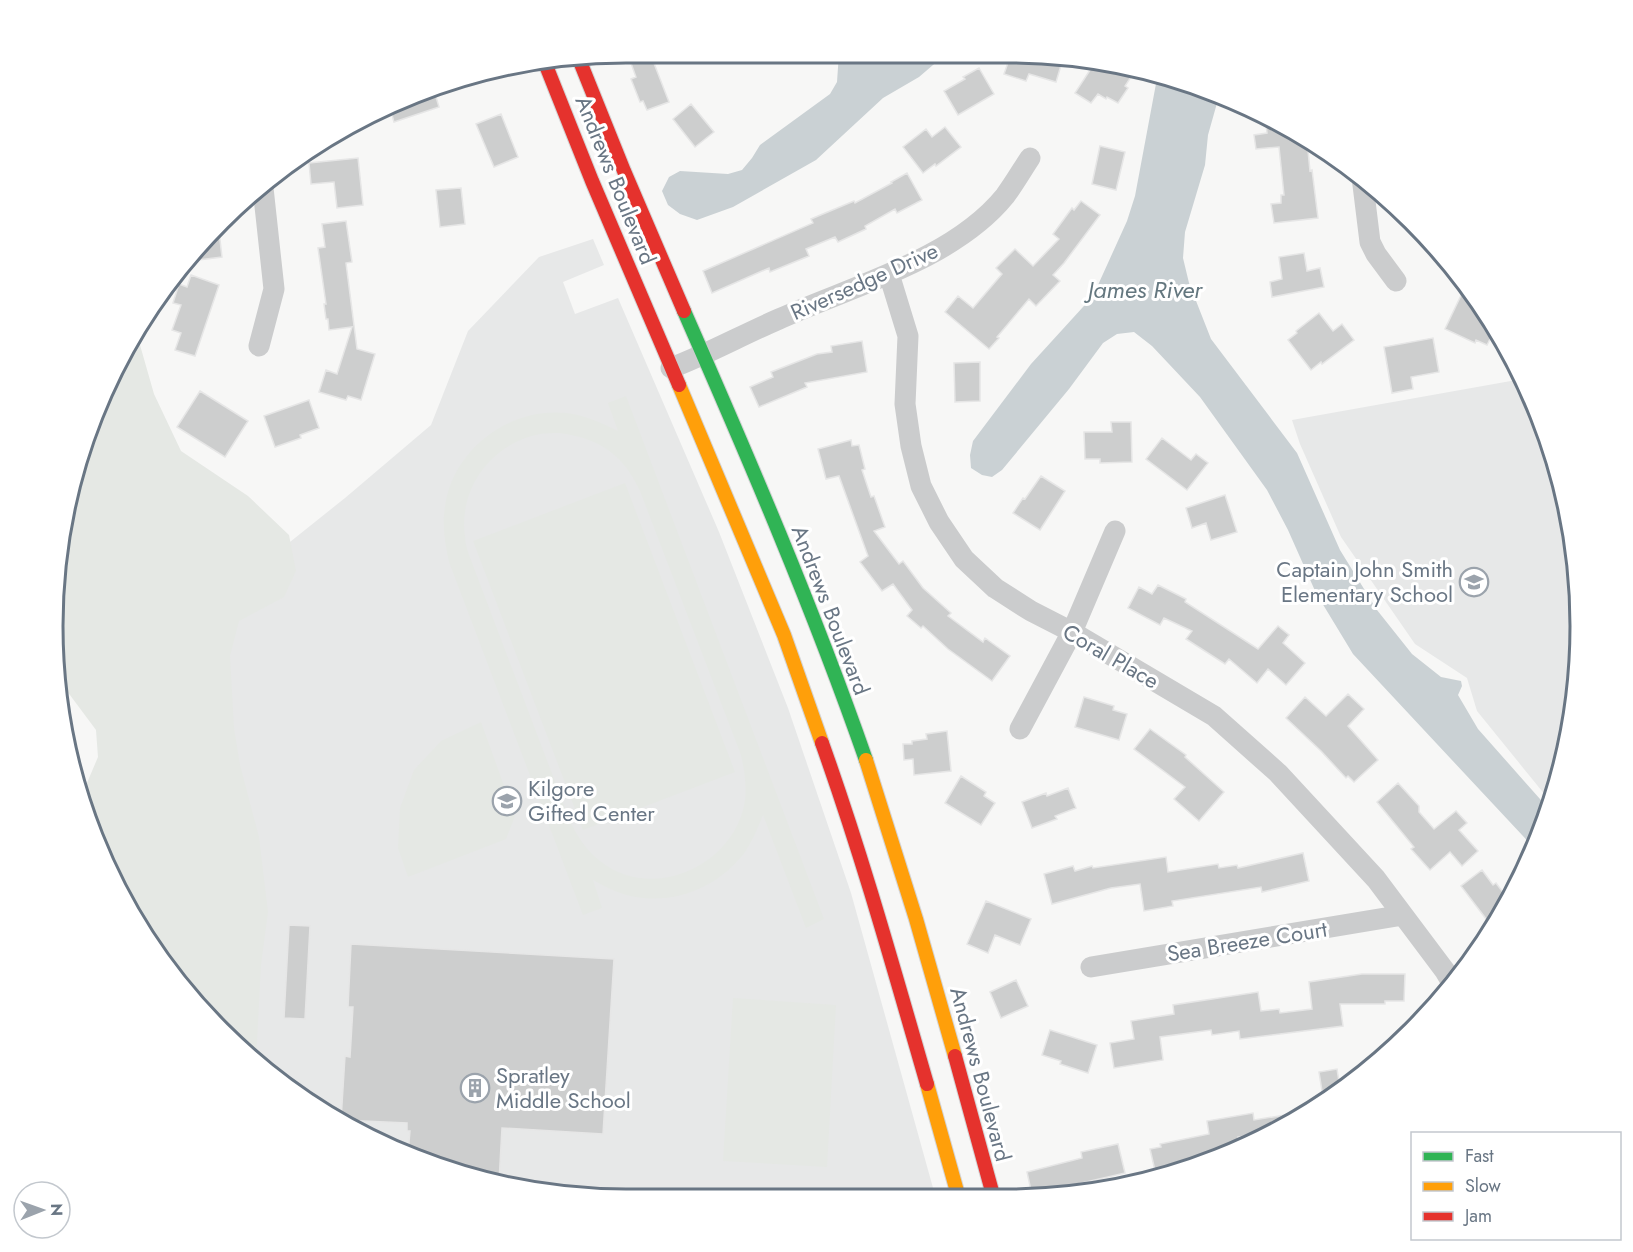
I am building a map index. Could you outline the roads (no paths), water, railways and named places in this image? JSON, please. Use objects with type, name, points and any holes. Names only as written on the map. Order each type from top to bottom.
[{"type":"street","name":"Andrews Boulevard","points":[[581,65],[629,183],[769,510],[851,718],[918,928],[991,1189]]},
{"type":"street","name":"Andrews Boulevard","points":[[547,69],[592,181],[784,635],[843,801],[903,999],[956,1189]]},
{"type":"street","name":"Riversedge Drive","points":[[671,368],[778,319],[889,274],[943,247],[973,226],[1004,196],[1030,158]]},
{"type":"street","points":[[1364,191],[1370,242],[1396,281]]},
{"type":"street","points":[[259,346],[274,289],[264,195]]},
{"type":"street","name":"Coral Place","points":[[889,274],[908,336],[905,404],[911,446],[921,486],[939,522],[964,559],[995,588],[1031,611],[1072,632],[1214,716],[1278,773],[1376,879],[1448,976]]},
{"type":"street","points":[[1020,729],[1072,632],[1115,531]]},
{"type":"street","name":"Sea Breeze Court","points":[[1091,967],[1403,915]]},
{"type":"water","points":[[838,63],[935,63],[919,77],[883,98],[816,160],[733,207],[697,220],[680,214],[668,205],[662,191],[669,177],[680,171],[728,174],[742,170],[760,145],[830,94],[837,82]]},
{"type":"water","name":"James River","points":[[1156,83],[1217,104],[1208,135],[1205,165],[1185,232],[1183,258],[1189,283],[1211,339],[1297,453],[1340,550],[1377,610],[1412,654],[1441,677],[1461,681],[1462,686],[1458,695],[1478,729],[1542,801],[1527,841],[1353,654],[1316,593],[1267,490],[1200,397],[1152,346],[1134,332],[1117,334],[1103,343],[1069,389],[1002,470],[992,477],[982,475],[971,468],[970,455],[973,441],[1031,364],[1093,296],[1127,221],[1135,196]]},
{"type":"place","name":"Captain John Smith Elementary School","points":[[1474,582]]},
{"type":"place","name":"Kilgore Gifted Center","points":[[507,801]]},
{"type":"place","name":"Spratley Middle School","points":[[475,1088]]}]
